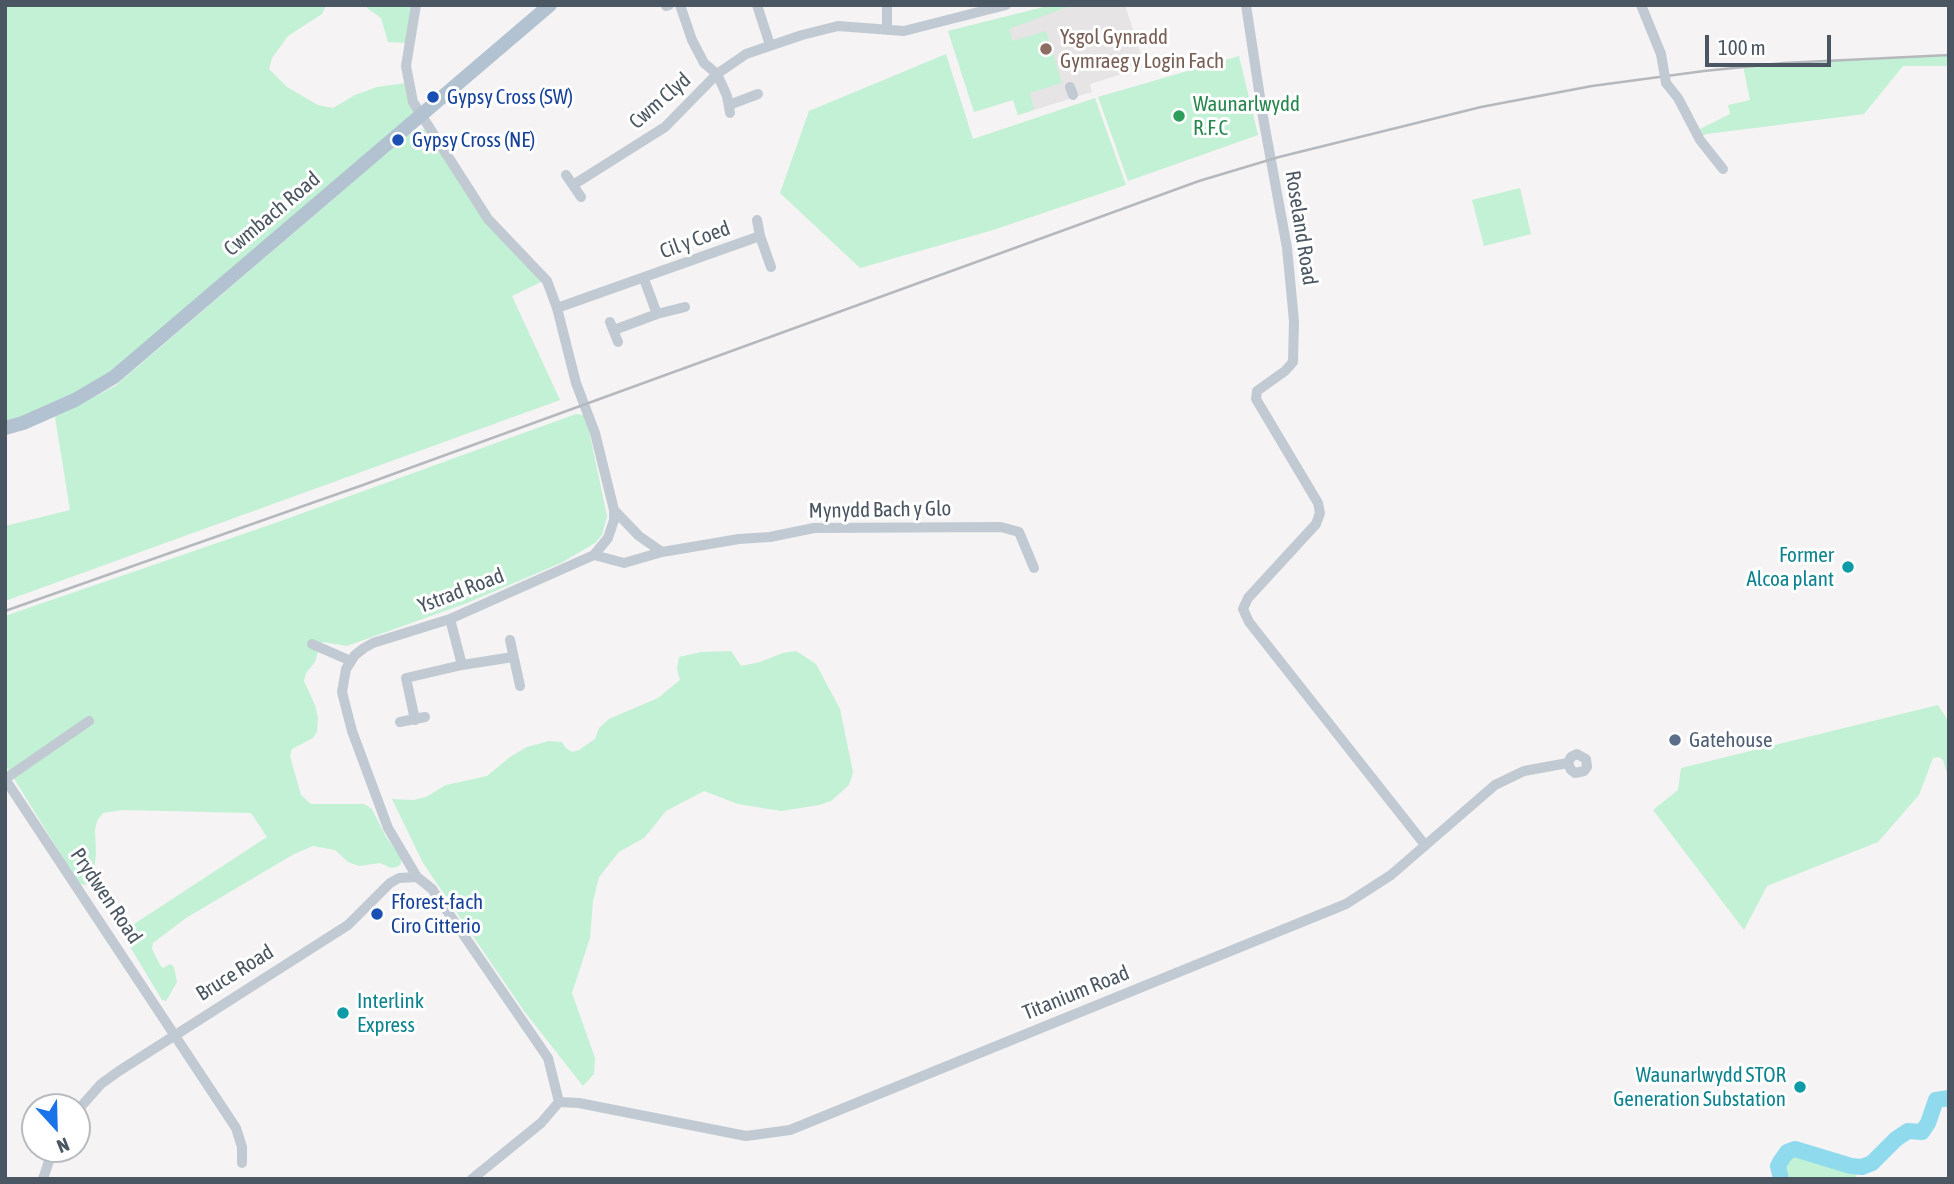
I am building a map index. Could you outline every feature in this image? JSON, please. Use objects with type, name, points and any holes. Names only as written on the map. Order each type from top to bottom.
[{"type":"main road","name":"Cwmbach Road","points":[[5,428],[23,423],[64,404],[114,377],[550,5]]},
{"type":"street","points":[[416,5],[406,66],[413,102],[488,219],[547,281],[556,308],[576,383],[595,433],[614,510],[612,529],[594,555]]},
{"type":"street","points":[[680,5],[698,52],[704,63],[717,74],[730,109],[758,94]]},
{"type":"street","points":[[757,5],[770,45]]},
{"type":"street","points":[[887,5],[887,30]]},
{"type":"street","name":"Roseland Road","points":[[1246,5],[1290,272],[1294,321],[1293,362],[1257,391],[1256,399],[1318,503],[1320,513],[1316,524],[1248,598],[1243,609],[1249,622],[1425,845]]},
{"type":"street","points":[[1641,5],[1661,54],[1666,83],[1678,98],[1699,140],[1723,169]]},
{"type":"street","name":"Cwm Clyd","points":[[573,185],[665,127],[717,74],[746,54],[838,26],[904,31],[999,6]]},
{"type":"street","points":[[566,175],[581,197]]},
{"type":"street","name":"Cil y Coed","points":[[758,220],[760,236],[771,267]]},
{"type":"street","name":"Cil y Coed","points":[[556,308],[760,236]]},
{"type":"street","name":"Cil y Coed","points":[[644,279],[657,314]]},
{"type":"street","points":[[618,342],[612,326],[685,307]]},
{"type":"street","points":[[614,510],[639,536],[662,552]]},
{"type":"street","name":"Mynydd Bach y Glo","points":[[594,555],[624,563],[662,552],[814,528],[1002,527],[1020,532],[1034,568]]},
{"type":"street","name":"Ystrad Road","points":[[351,661],[373,643],[450,619],[594,555]]},
{"type":"street","points":[[450,619],[462,665]]},
{"type":"street","points":[[510,640],[520,686]]},
{"type":"street","points":[[312,644],[351,661],[346,670],[342,692],[352,731],[381,814],[416,877],[432,889],[548,1058],[559,1102],[541,1123],[472,1179]]},
{"type":"street","points":[[400,722],[420,719],[401,679],[513,657]]},
{"type":"street","points":[[5,779],[89,721]]},
{"type":"street","name":"Titanium Road","points":[[559,1102],[579,1102],[746,1136],[790,1130],[1346,904],[1391,874],[1505,779],[1524,771],[1568,763]]},
{"type":"street","name":"Prydwen Road","points":[[5,779],[236,1128],[242,1147],[242,1163]]},
{"type":"street","name":"Bruce Road","points":[[91,1096],[102,1084],[175,1034],[348,925],[390,883],[399,878],[416,877]]},
{"type":"shaded area","name":"Ysgol Gynradd Gymraeg y Login Fach","points":[[1052,5],[1125,5],[1145,67],[1090,84],[1092,92],[1018,115],[1013,100],[974,112],[948,31]]},
{"type":"green space","points":[[5,5],[326,5],[322,14],[288,36],[272,58],[269,69],[287,87],[318,105],[333,108],[355,95],[377,87],[406,83],[416,114],[111,373],[93,386],[5,424]]},
{"type":"green space","points":[[368,5],[413,5],[406,43],[388,42],[381,18],[367,8]]},
{"type":"green space","points":[[1052,5],[1072,5],[1009,29],[1013,41],[1046,31],[1062,83],[1030,93],[1034,110],[1018,115],[1013,100],[974,112],[948,31]]},
{"type":"green space","points":[[946,54],[973,139],[1095,98],[1126,185],[993,230],[860,268],[780,193],[809,111]]},
{"type":"green space","points":[[1949,55],[1949,66],[1903,66],[1864,114],[1702,136],[1698,130],[1730,114],[1728,105],[1750,100],[1743,66]]},
{"type":"green space","name":"Waunarlwydd R.F.C","points":[[1239,56],[1258,135],[1128,181],[1098,97]]},
{"type":"green space","points":[[415,129],[424,129],[487,221],[543,281],[512,296],[560,400],[5,601],[5,526],[70,510],[55,417],[115,386]]},
{"type":"green space","points":[[1520,188],[1531,234],[1484,246],[1472,200]]},
{"type":"green space","points":[[576,414],[584,415],[587,421],[607,516],[602,535],[595,543],[561,563],[467,603],[347,646],[323,642],[315,662],[306,673],[304,681],[318,718],[317,732],[313,738],[292,749],[290,756],[301,795],[311,804],[364,804],[372,809],[386,837],[401,857],[401,864],[391,868],[380,863],[359,866],[348,862],[335,850],[313,846],[294,854],[186,918],[153,943],[152,949],[160,965],[163,968],[170,964],[174,967],[177,982],[166,1001],[162,1000],[129,945],[125,933],[128,928],[267,837],[251,813],[122,810],[103,813],[95,830],[93,880],[88,885],[79,884],[5,764],[5,616],[278,522]]},
{"type":"green space","points":[[731,651],[741,666],[796,651],[816,664],[840,709],[853,772],[849,785],[831,801],[781,811],[738,804],[704,791],[666,811],[644,838],[619,852],[599,877],[593,901],[590,938],[572,993],[595,1058],[594,1074],[583,1086],[524,1011],[423,863],[392,799],[414,800],[426,797],[446,785],[487,776],[527,747],[549,741],[562,742],[572,752],[579,750],[595,739],[599,728],[609,719],[658,698],[680,680],[677,669],[679,657],[701,652]]},
{"type":"green space","points":[[1938,705],[1949,722],[1949,780],[1943,760],[1939,757],[1933,758],[1919,795],[1878,842],[1767,886],[1744,930],[1653,810],[1678,790],[1681,768]]},
{"type":"green space","points":[[1803,1156],[1857,1174],[1855,1179],[1783,1179],[1785,1161],[1790,1157]]},
{"type":"waterway","points":[[1781,1179],[1778,1166],[1787,1152],[1795,1149],[1851,1166],[1862,1167],[1872,1163],[1908,1131],[1922,1132],[1936,1100],[1949,1098]]},
{"type":"railway","points":[[5,611],[363,485],[1199,181],[1279,157],[1481,107],[1592,86],[1784,63],[1949,55]]},
{"type":"place","name":"Ysgol Gynradd Gymraeg y Login Fach","points":[[1046,49]]},
{"type":"place","name":"Gypsy Cross (SW)","points":[[433,97]]},
{"type":"place","name":"Waunarlwydd R.F.C","points":[[1179,116]]},
{"type":"place","name":"Gypsy Cross (NE)","points":[[398,140]]},
{"type":"place","name":"Former Alcoa plant","points":[[1848,567]]},
{"type":"place","name":"Gatehouse","points":[[1675,740]]},
{"type":"place","name":"Fforest-fach Ciro Citterio","points":[[377,914]]},
{"type":"place","name":"Interlink Express","points":[[343,1013]]},
{"type":"place","name":"Waunarlwydd STOR Generation Substation","points":[[1800,1087]]}]
